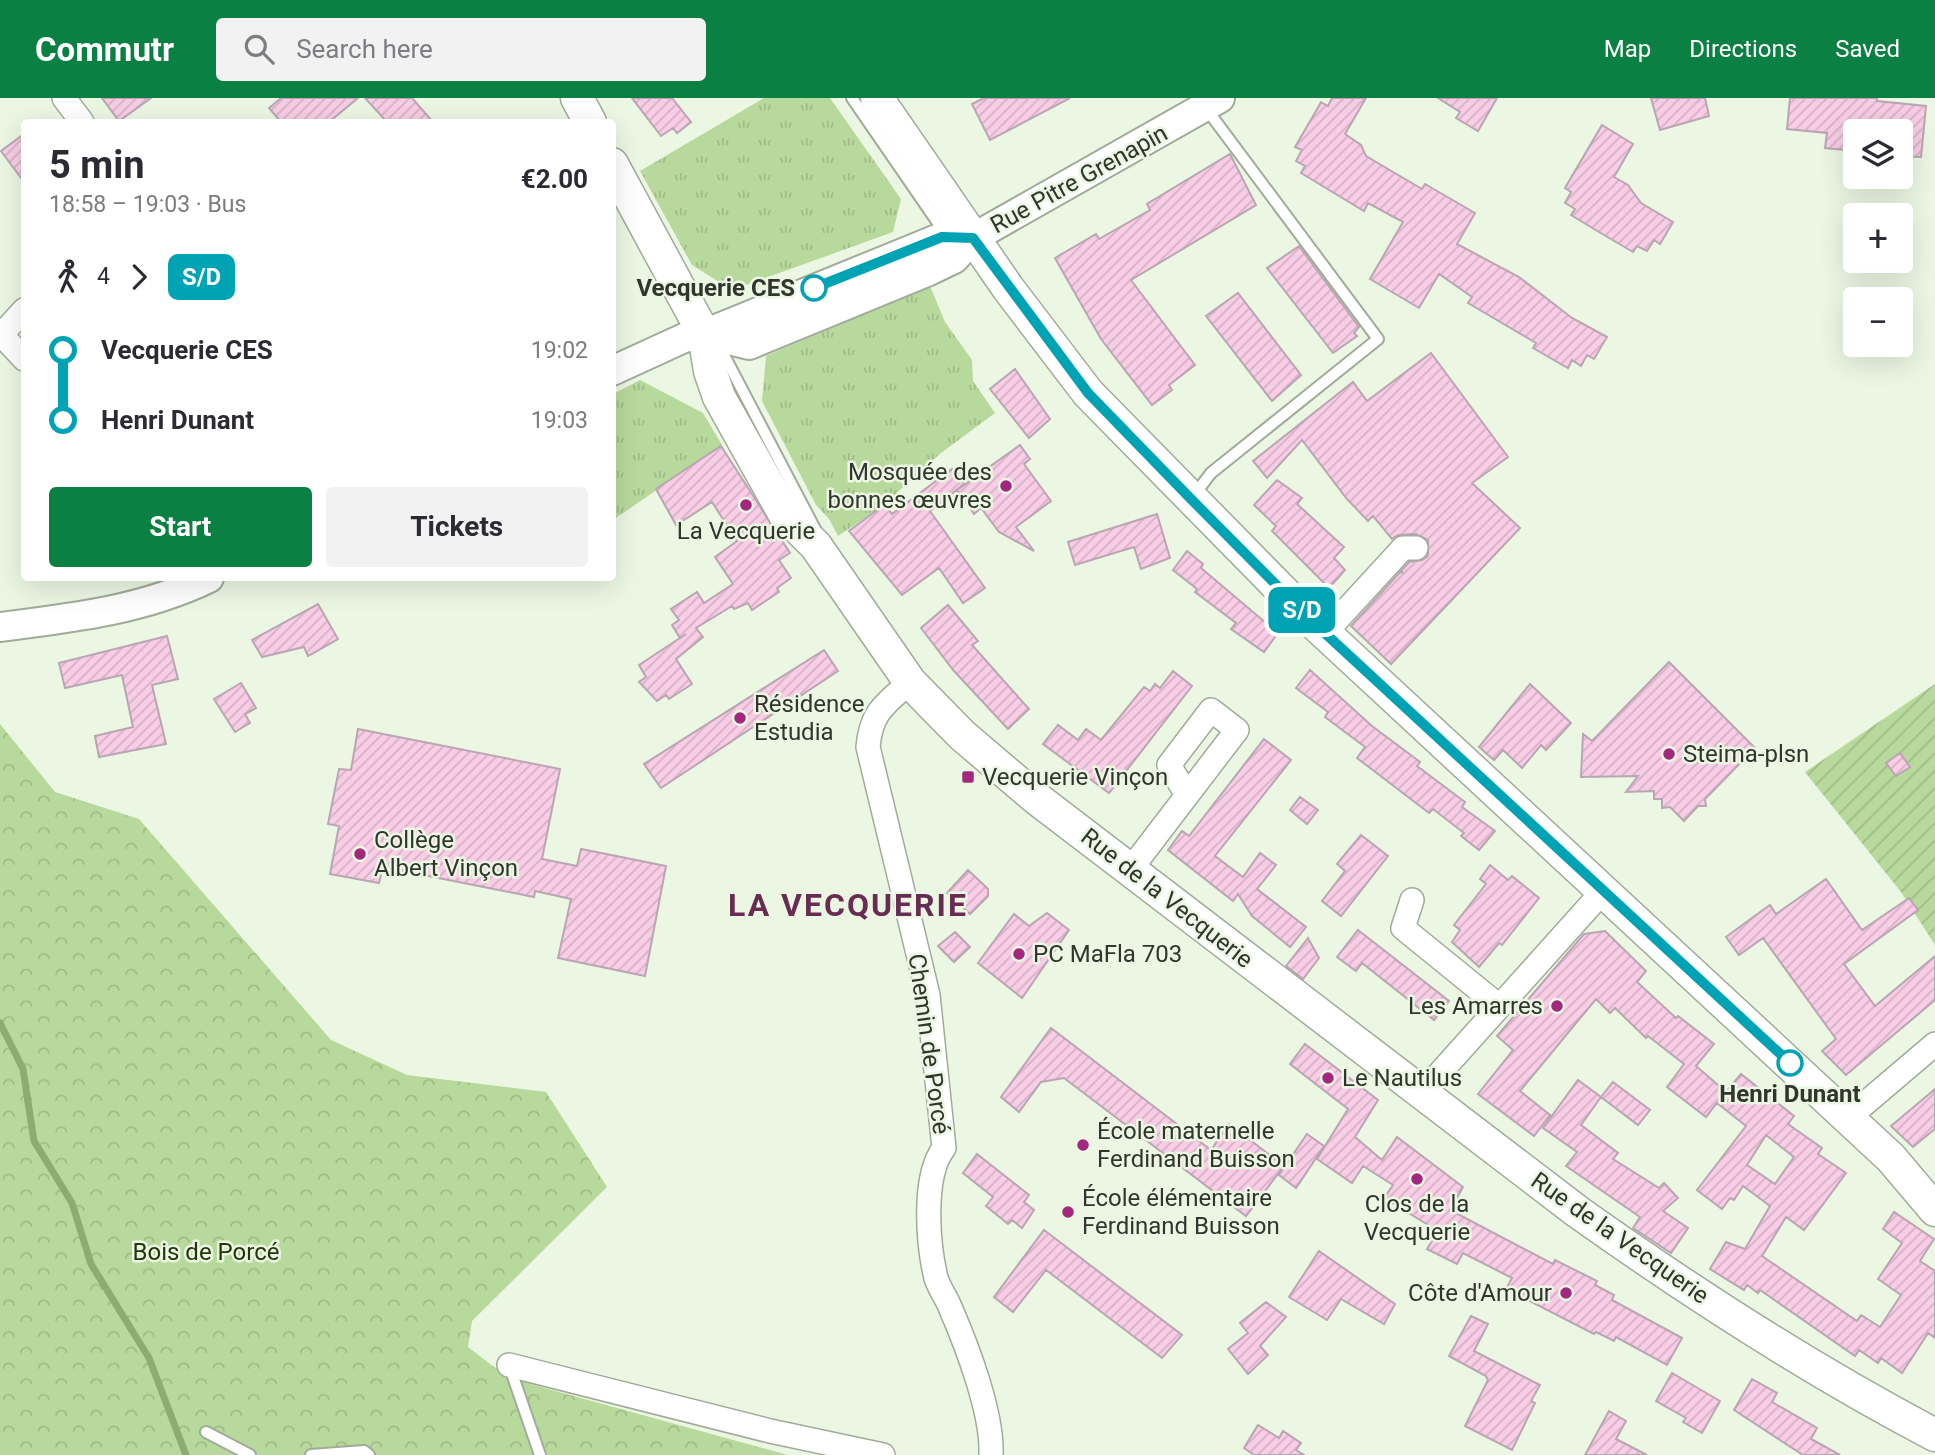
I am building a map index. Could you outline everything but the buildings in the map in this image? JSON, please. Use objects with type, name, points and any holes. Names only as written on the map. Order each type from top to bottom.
[{"type":"main road","points":[[578,98],[588,119]]},
{"type":"main road","points":[[877,98],[973,238],[1088,393],[1325,633],[1891,1158],[1935,1210]]},
{"type":"main road","name":"Rue de la Vecquerie","points":[[616,171],[704,334],[710,371],[719,397],[785,515],[816,546],[910,682],[962,735],[1130,870],[1421,1094],[1642,1258],[1853,1392],[1935,1435]]},
{"type":"street","points":[[64,98],[80,119]]},
{"type":"street","name":"Rue Pitre Grenapin","points":[[704,334],[748,345],[954,259],[973,238],[1213,103]]},
{"type":"street","points":[[21,313],[1,334],[21,356]]},
{"type":"street","points":[[616,369],[684,338],[704,334]]},
{"type":"street","points":[[1325,633],[1403,548],[1416,548]]},
{"type":"street","points":[[0,627],[87,616],[191,581]]},
{"type":"street","name":"Chemin de Porcé","points":[[910,682],[878,710],[870,725],[868,747],[928,995],[944,1148],[936,1158],[929,1202],[937,1280],[950,1306],[992,1431],[991,1455]]},
{"type":"street","points":[[1130,870],[1186,795]]},
{"type":"street","points":[[1421,1094],[1604,890]]},
{"type":"street","points":[[1412,900],[1403,928],[1499,1006]]},
{"type":"street","points":[[1848,1118],[1935,1044]]},
{"type":"street","points":[[509,1365],[770,1432],[883,1455]]},
{"type":"lane","points":[[852,98],[938,223],[973,238]]},
{"type":"lane","points":[[1198,490],[1211,473],[1378,339],[1213,103]]},
{"type":"lane","points":[[509,1365],[540,1455]]},
{"type":"lane","points":[[206,1432],[250,1455]]},
{"type":"lane","points":[[311,1455],[364,1451],[369,1455]]},
{"type":"green space","points":[[764,98],[830,98],[901,199],[893,232],[732,290],[692,265],[640,171]]},
{"type":"green space","points":[[930,286],[945,322],[972,360],[973,381],[995,413],[941,453],[880,508],[838,536],[829,519],[816,505],[762,401],[766,356]]},
{"type":"green space","points":[[640,380],[703,413],[722,445],[616,518],[616,392]]},
{"type":"green space","points":[[1935,684],[1935,945],[1901,892],[1805,772]]},
{"type":"green space","name":"Bois de Porcé","points":[[0,724],[55,792],[139,819],[331,1040],[407,1075],[546,1092],[607,1187],[472,1321],[468,1347],[494,1367],[530,1384],[788,1455],[0,1455]]},
{"type":"waterway","points":[[0,1023],[23,1069],[34,1141],[72,1203],[91,1264],[149,1358],[186,1455]]},
{"type":"bus line","name":"S/D","points":[[814,288],[942,237],[973,238],[1007,288],[1088,393],[1189,497],[1315,624],[1790,1063]]},
{"type":"place","name":"Vecquerie CES","points":[[814,288]]},
{"type":"place","name":"Mosquée des bonnes œuvres","points":[[1006,486]]},
{"type":"place","name":"La Vecquerie","points":[[746,505]]},
{"type":"place","name":"Résidence Estudia","points":[[740,718]]},
{"type":"place","name":"Steima-plsn","points":[[1669,754]]},
{"type":"place","name":"Vecquerie Vinçon","points":[[968,777]]},
{"type":"place","name":"Collège Albert Vinçon","points":[[360,854]]},
{"type":"place","name":"PC MaFla 703","points":[[1019,954]]},
{"type":"place","name":"Les Amarres","points":[[1557,1006]]},
{"type":"place","name":"Henri Dunant","points":[[1790,1063]]},
{"type":"place","name":"Le Nautilus","points":[[1328,1078]]},
{"type":"place","name":"École maternelle Ferdinand Buisson","points":[[1083,1145]]},
{"type":"place","name":"Clos de la Vecquerie","points":[[1417,1179]]},
{"type":"place","name":"École élémentaire Ferdinand Buisson","points":[[1068,1212]]},
{"type":"place","name":"Côte d'Amour","points":[[1566,1293]]},
{"type":"district","name":"LA VECQUERIE","points":[[848,905]]}]
